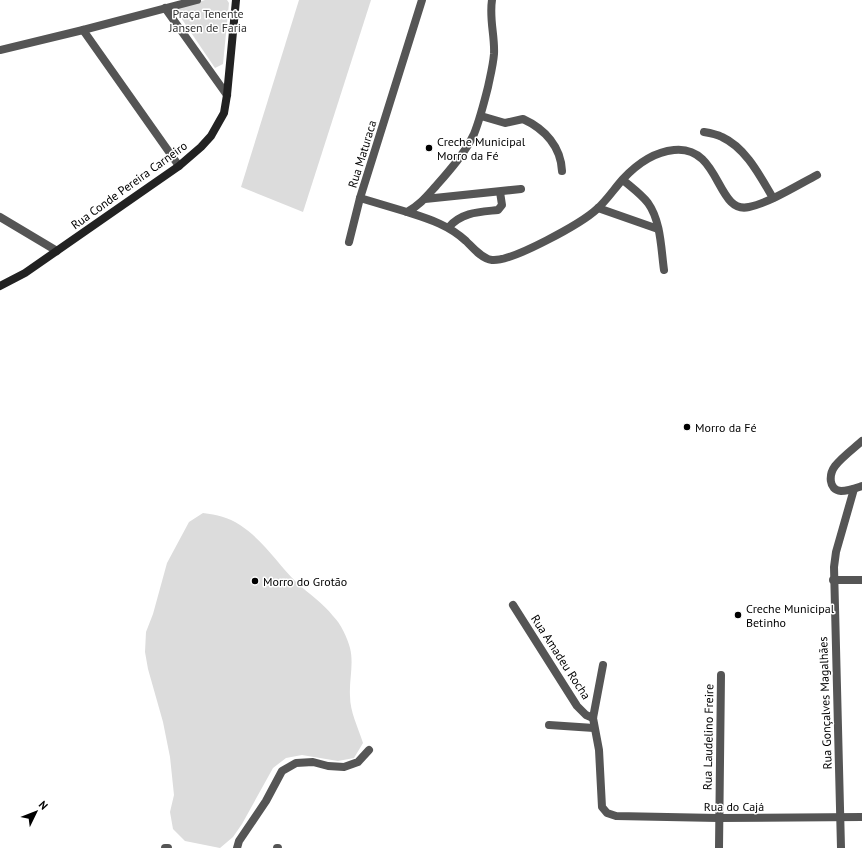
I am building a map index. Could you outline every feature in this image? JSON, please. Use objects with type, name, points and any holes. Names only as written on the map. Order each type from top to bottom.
[{"type":"street","points":[[0,50],[197,0]]},
{"type":"street","name":"Rua Conde Pereira Carneiro","points":[[0,286],[25,273],[179,166],[201,148],[211,136],[224,113],[228,95],[236,0]]},
{"type":"street","name":"Rua Maturaca","points":[[422,0],[360,198],[432,220],[449,227],[486,258],[499,260],[521,254],[578,223],[598,208],[622,180],[638,166],[655,156],[674,150],[687,150],[700,157],[710,167],[724,193],[732,204],[739,208],[749,207],[773,198]]},
{"type":"street","points":[[407,212],[418,206],[449,172],[473,135],[481,116],[492,71],[494,54],[490,17],[492,0]]},
{"type":"street","points":[[165,8],[228,95]]},
{"type":"street","points":[[83,30],[179,166]]},
{"type":"street","points":[[481,116],[505,124],[524,120],[542,131],[550,138],[557,149],[562,162],[562,171]]},
{"type":"street","points":[[704,132],[717,135],[733,144],[759,174],[773,198],[817,175]]},
{"type":"street","points":[[622,180],[649,204],[658,229],[664,270]]},
{"type":"street","points":[[425,199],[520,189]]},
{"type":"street","points":[[449,227],[454,221],[467,214],[498,210],[502,206],[500,192]]},
{"type":"street","points":[[349,242],[360,198]]},
{"type":"street","points":[[598,208],[658,229]]},
{"type":"street","points":[[0,217],[17,229],[57,251]]},
{"type":"street","points":[[858,487],[838,491],[834,488],[830,478],[836,465],[862,441]]},
{"type":"street","name":"Rua Gonçalves Magalhães","points":[[841,848],[834,580],[836,552],[858,487]]},
{"type":"street","points":[[834,580],[862,580]]},
{"type":"street","name":"Rua Amadeu Rocha","points":[[513,604],[577,706],[586,715],[593,718]]},
{"type":"street","points":[[549,725],[594,728],[593,718],[603,665]]},
{"type":"street","name":"Rua Laudelino Freire","points":[[719,848],[718,818],[721,675]]},
{"type":"street","name":"Rua do Cajá","points":[[594,728],[599,750],[602,807],[606,813],[616,816],[718,818],[862,818]]},
{"type":"street","points":[[237,848],[239,841],[266,801],[282,771],[296,763],[313,762],[328,766],[344,767],[358,762],[369,750]]},
{"type":"green space","name":"Praça Tenente Jansen de Faria","points":[[205,0],[227,0],[229,3],[223,64],[215,68],[175,9]]},
{"type":"green space","points":[[299,0],[371,0],[303,212],[241,187]]},
{"type":"green space","points":[[203,513],[227,518],[236,522],[248,531],[263,545],[290,576],[325,607],[339,623],[350,648],[352,660],[350,702],[363,743],[354,758],[338,761],[302,755],[286,758],[273,768],[242,824],[233,837],[220,848],[185,841],[173,829],[170,812],[174,795],[170,757],[163,722],[148,669],[145,652],[146,632],[153,614],[167,563],[189,522]]},
{"type":"place","name":"Creche Municipal Morro da Fé","points":[[429,148]]},
{"type":"place","name":"Morro da Fé","points":[[687,427]]},
{"type":"place","name":"Morro do Grotão","points":[[255,581]]},
{"type":"place","name":"Creche Municipal Betinho","points":[[738,615]]}]
